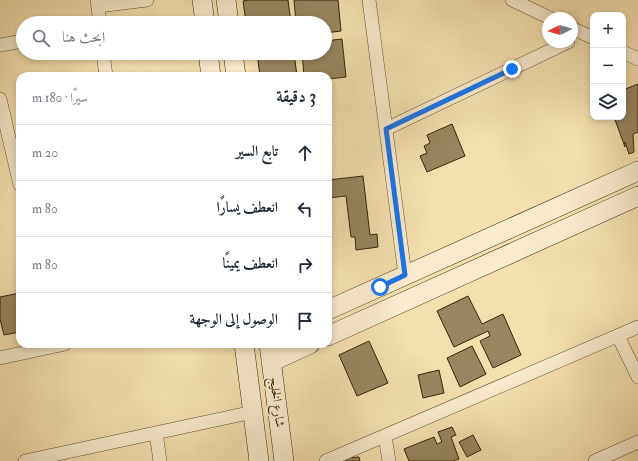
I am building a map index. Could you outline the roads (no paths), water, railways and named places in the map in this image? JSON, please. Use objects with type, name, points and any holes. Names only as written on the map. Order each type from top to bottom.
[{"type":"street","points":[[99,16],[97,3],[146,0]]},
{"type":"street","points":[[202,0],[204,16]]},
{"type":"street","points":[[226,0],[228,16]]},
{"type":"street","points":[[369,0],[405,275]]},
{"type":"street","points":[[512,0],[542,14]]},
{"type":"street","points":[[578,31],[589,36]]},
{"type":"street","points":[[578,39],[589,36]]},
{"type":"street","points":[[0,45],[16,43]]},
{"type":"street","points":[[386,129],[555,48]]},
{"type":"street","points":[[626,53],[638,58]]},
{"type":"street","points":[[104,60],[105,72]]},
{"type":"street","points":[[209,60],[210,72]]},
{"type":"street","points":[[234,60],[235,72]]},
{"type":"street","points":[[0,99],[16,166]]},
{"type":"street","points":[[332,308],[638,171]]},
{"type":"street","points":[[332,334],[638,196]]},
{"type":"street","points":[[326,461],[638,327]]},
{"type":"street","points":[[618,336],[638,377]]},
{"type":"street","points":[[0,358],[46,348]]},
{"type":"street","points":[[245,348],[259,461]]},
{"type":"street","points":[[270,353],[292,348]]},
{"type":"street","name":"شارع الخليج","points":[[270,353],[284,461]]},
{"type":"street","points":[[25,461],[253,412]]},
{"type":"street","points":[[156,433],[160,461]]},
{"type":"street","points":[[385,436],[389,461]]},
{"type":"street","points":[[601,460],[638,442]]}]
